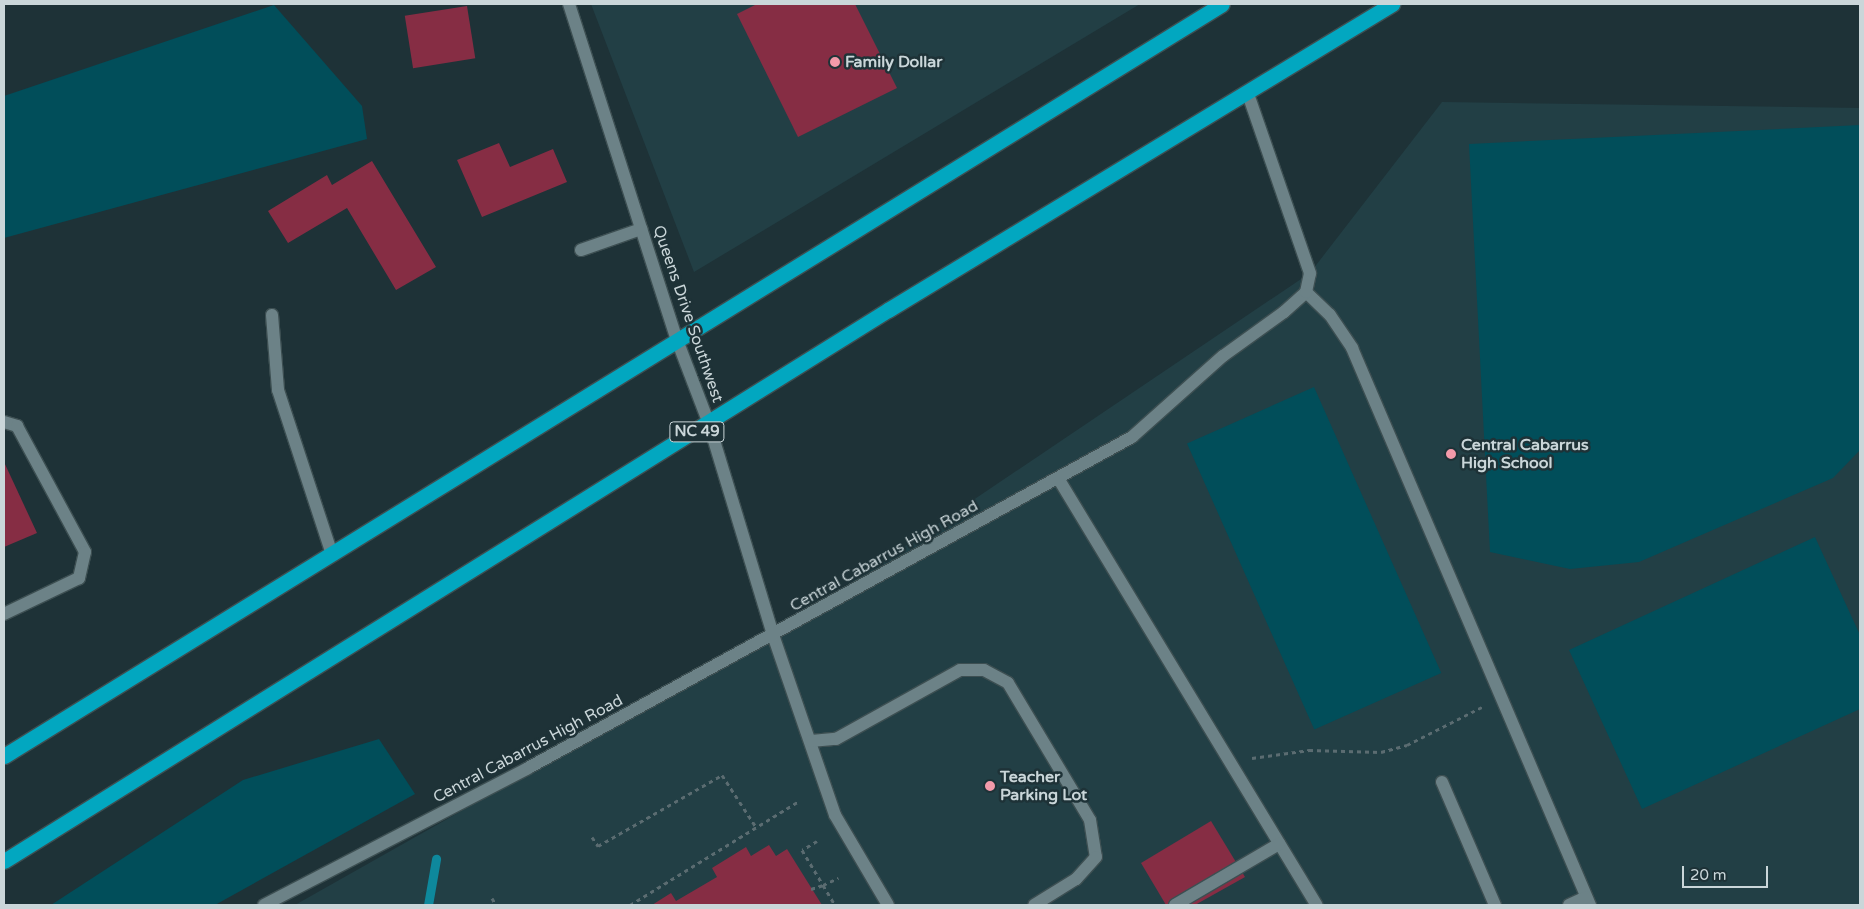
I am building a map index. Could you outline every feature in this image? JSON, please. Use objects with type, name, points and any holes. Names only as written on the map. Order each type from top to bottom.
[{"type":"highway","points":[[4,756],[1222,4]]},
{"type":"highway","name":"NC 49","points":[[4,861],[709,424],[888,310],[1248,94],[1392,4]]},
{"type":"street","name":"Queens Drive Southwest","points":[[569,4],[677,340],[709,424],[773,636],[811,741],[834,815],[888,905]]},
{"type":"street","points":[[1248,94],[1310,273],[1306,292],[1330,315],[1352,348],[1588,901],[1569,905]]},
{"type":"street","points":[[581,250],[641,229]]},
{"type":"street","name":"Central Cabarrus High Road","points":[[264,905],[773,636],[1132,437],[1222,356],[1306,292]]},
{"type":"street","points":[[272,315],[278,390],[332,554]]},
{"type":"street","points":[[4,422],[17,426],[85,552],[79,578],[4,614]]},
{"type":"street","points":[[1058,478],[1279,844],[1318,905]]},
{"type":"street","points":[[811,741],[836,739],[960,670],[984,670],[1008,683],[1090,820],[1096,858],[1076,880],[1034,905]]},
{"type":"street","points":[[1442,782],[1494,905]]},
{"type":"street","points":[[1175,905],[1279,844]]},
{"type":"path","points":[[1247,759],[1309,750],[1380,752],[1407,744],[1482,707]]},
{"type":"path","points":[[592,837],[598,846],[722,775],[756,827]]},
{"type":"path","points":[[630,905],[799,800]]},
{"type":"path","points":[[817,841],[802,850],[834,905]]},
{"type":"path","points":[[811,889],[838,878]]},
{"type":"path","points":[[492,898],[496,905]]},
{"type":"shaded area","points":[[591,4],[1140,4],[694,272]]},
{"type":"shaded area","points":[[274,5],[362,106],[367,139],[4,238],[4,96]]},
{"type":"shaded area","name":"Central Cabarrus High School","points":[[1442,102],[1860,108],[1860,905],[295,905],[773,635],[1310,273]]},
{"type":"shaded area","points":[[1860,125],[1860,450],[1833,478],[1639,562],[1570,569],[1490,552],[1469,144]]},
{"type":"shaded area","points":[[1314,387],[1441,673],[1314,729],[1187,444]]},
{"type":"shaded area","points":[[1815,537],[1860,635],[1860,709],[1642,809],[1569,650]]},
{"type":"shaded area","points":[[379,739],[415,794],[215,905],[51,905],[243,780]]},
{"type":"building","points":[[757,4],[855,4],[897,88],[798,137],[737,14]]},
{"type":"building","points":[[467,6],[475,58],[413,68],[405,16]]},
{"type":"building","points":[[499,143],[510,167],[553,149],[567,182],[482,217],[457,160]]},
{"type":"building","points":[[372,161],[436,267],[396,290],[347,208],[288,243],[268,211],[327,175],[332,185]]},
{"type":"building","points":[[4,462],[37,533],[4,547]]},
{"type":"building","points":[[1211,821],[1245,877],[1195,905],[1166,905],[1141,863]]},
{"type":"building","points":[[769,845],[776,856],[787,849],[822,905],[652,905],[671,893],[676,901],[717,877],[712,868],[746,847],[751,856]]},
{"type":"waterway","points":[[428,905],[436,859]]},
{"type":"place","name":"Family Dollar","points":[[835,62]]},
{"type":"place","name":"Central Cabarrus High School","points":[[1451,454]]},
{"type":"place","name":"Teacher Parking Lot","points":[[990,786]]}]
